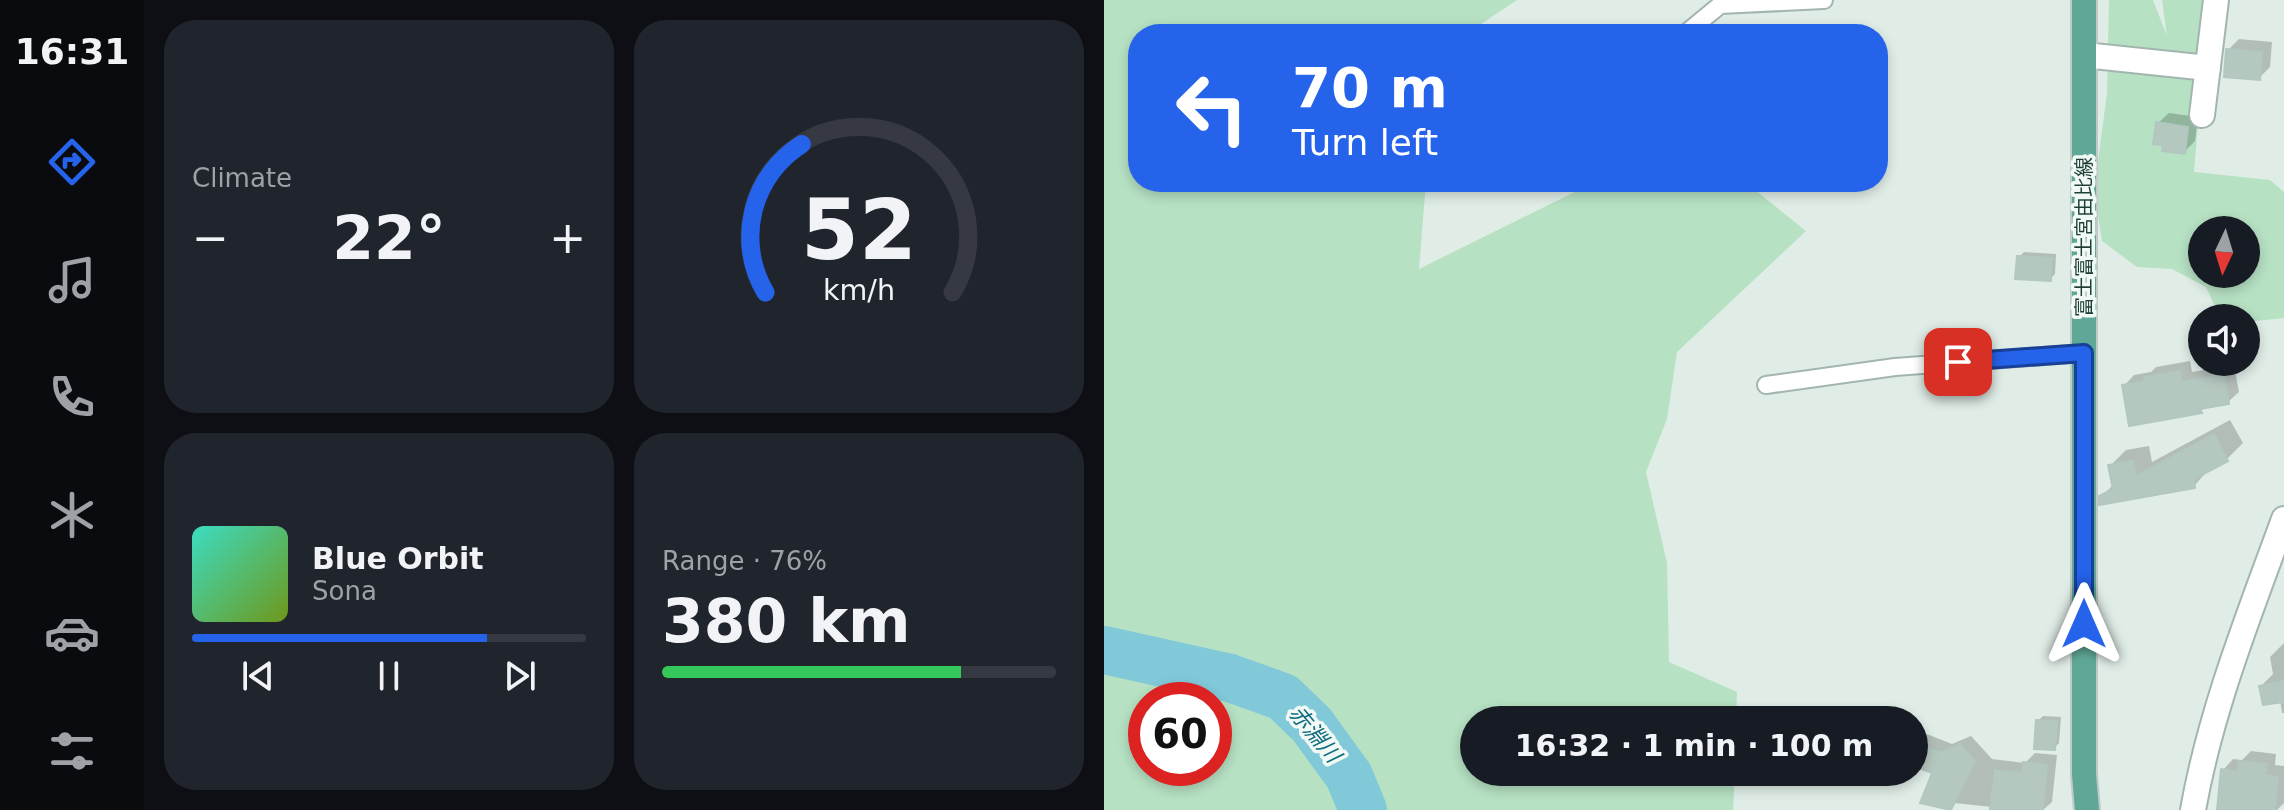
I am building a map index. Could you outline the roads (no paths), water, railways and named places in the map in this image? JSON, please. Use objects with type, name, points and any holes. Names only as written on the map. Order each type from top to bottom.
[{"type":"main road","name":"富士富士宮由比線","points":[[2084,0],[2084,774],[2087,810]]},
{"type":"street","points":[[2202,115],[2216,0]]},
{"type":"street","points":[[2084,55],[2208,68]]},
{"type":"street","points":[[2193,810],[2200,769],[2221,694],[2284,519]]},
{"type":"lane","points":[[1697,24],[1720,5],[1824,0]]},
{"type":"lane","points":[[1766,385],[1895,367],[2084,353]]},
{"type":"waterway","name":"赤淵川","points":[[1104,650],[1230,678],[1283,697],[1312,725],[1349,776],[1363,810]]}]
